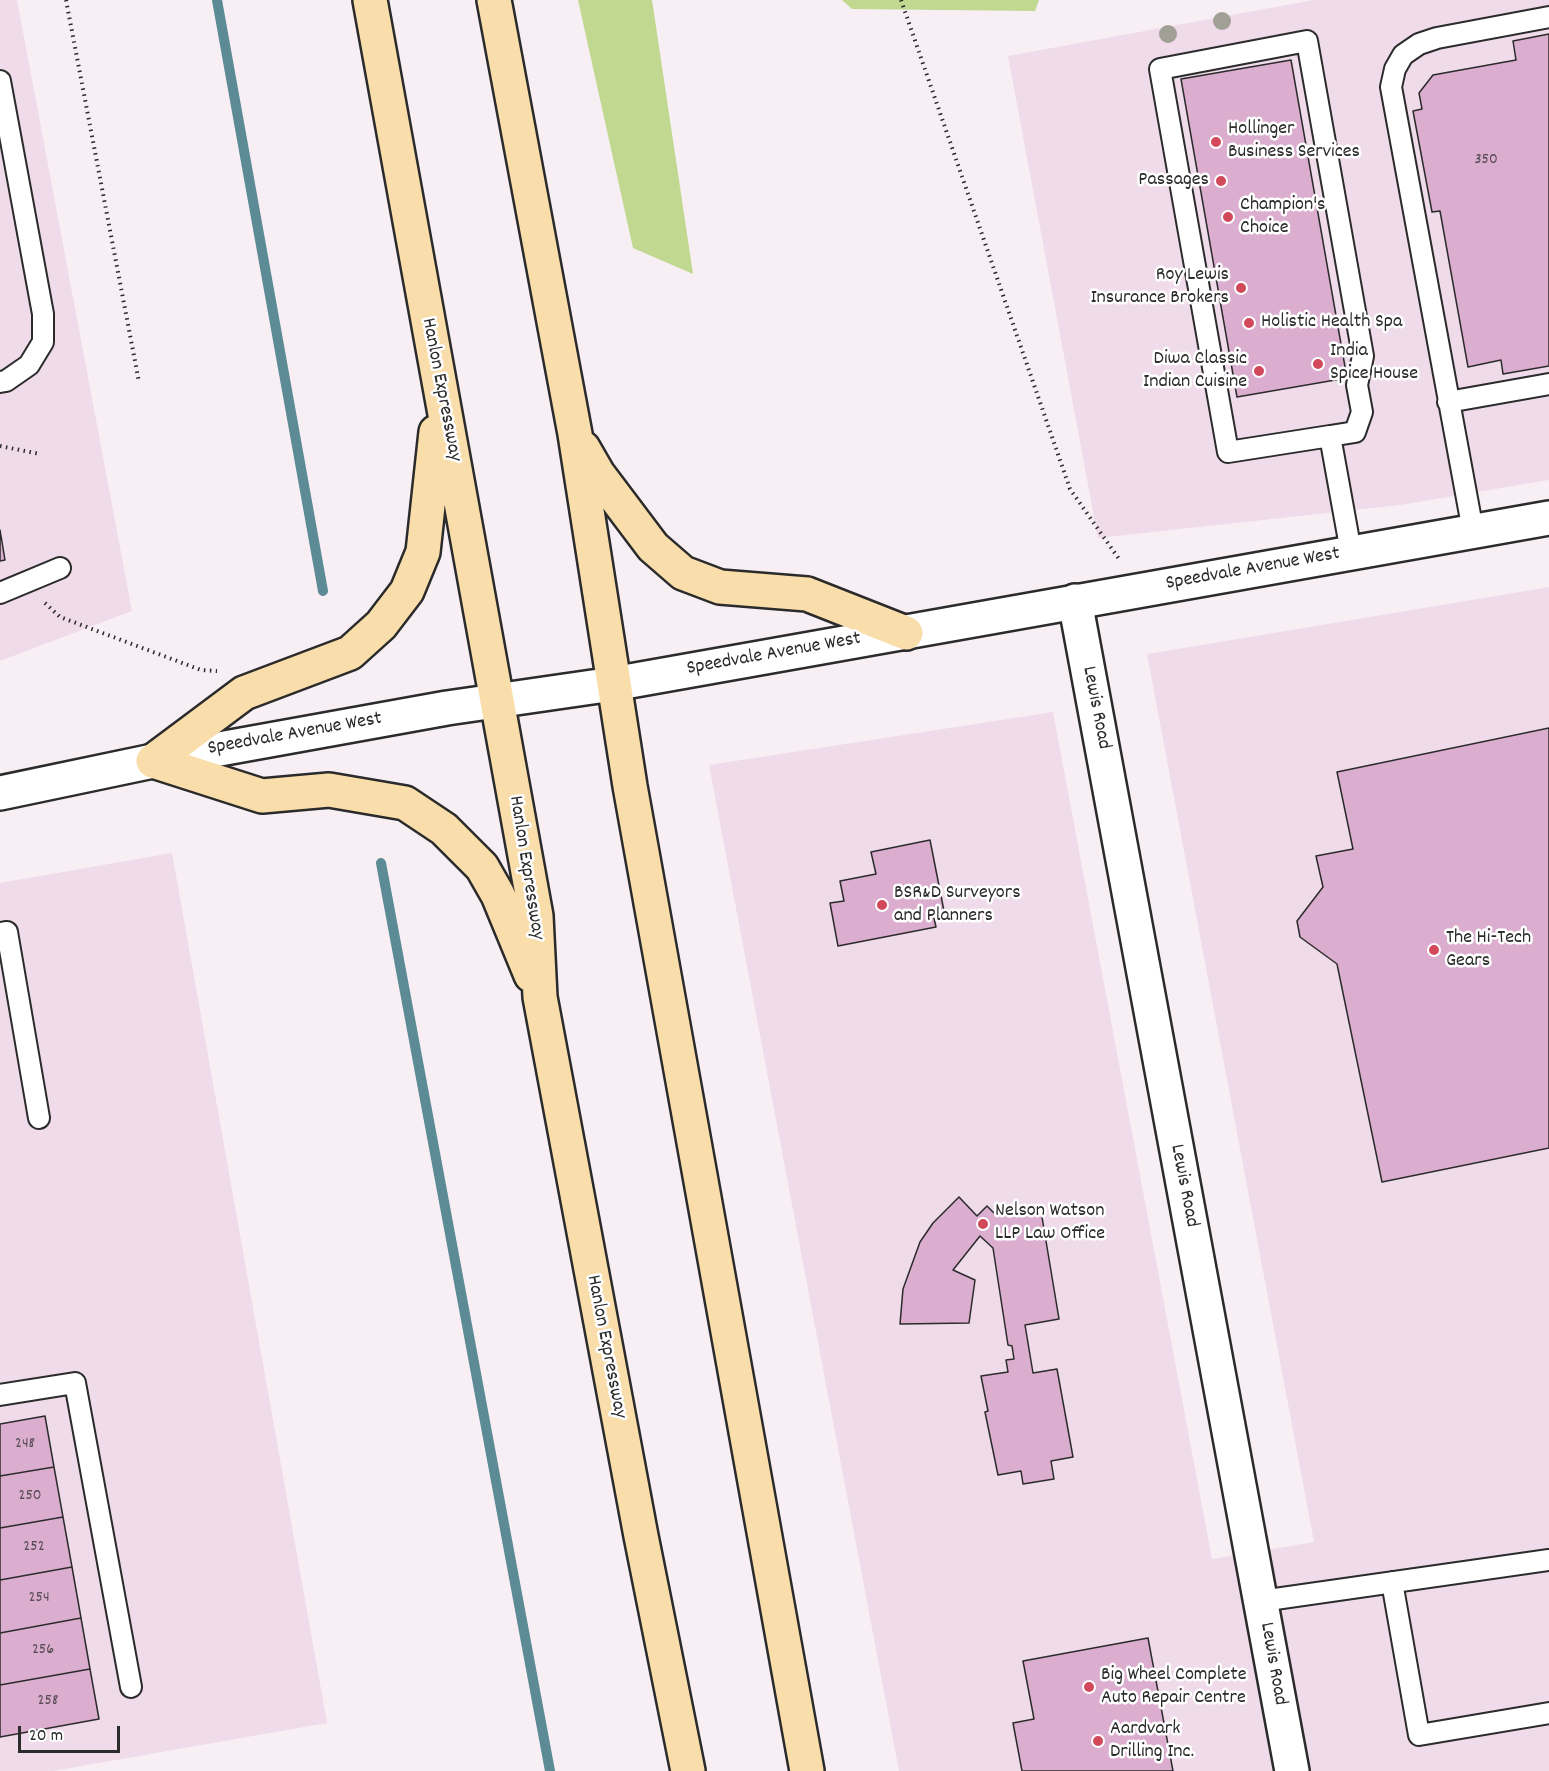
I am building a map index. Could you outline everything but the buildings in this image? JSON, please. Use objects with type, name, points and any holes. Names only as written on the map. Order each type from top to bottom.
[{"type":"highway","name":"Hanlon Expressway","points":[[370,0],[440,397],[482,609],[496,700],[536,916],[540,997],[641,1536],[688,1771]]},
{"type":"highway","points":[[494,0],[575,434],[613,684],[807,1771]]},
{"type":"highway","points":[[153,761],[244,693],[350,653],[381,625],[407,591],[423,552],[440,397]]},
{"type":"highway","points":[[575,434],[598,474],[653,547],[683,573],[720,587],[807,594],[906,633]]},
{"type":"highway","points":[[153,761],[262,796],[329,790],[405,803],[444,829],[482,867],[498,895],[540,997]]},
{"type":"main road","name":"Speedvale Avenue West","points":[[0,793],[153,761],[496,700],[613,684],[906,633],[1075,600],[1549,518]]},
{"type":"main road","name":"Lewis Road","points":[[1075,600],[1292,1771]]},
{"type":"lane","points":[[1473,531],[1393,108],[1391,87],[1395,69],[1403,55],[1419,44],[1437,38],[1549,17]]},
{"type":"lane","points":[[1308,41],[1363,356],[1358,385],[1362,412],[1355,432],[1330,436],[1228,452],[1160,69],[1308,41]]},
{"type":"lane","points":[[0,81],[43,314],[43,342],[29,365],[6,381],[0,382]]},
{"type":"lane","points":[[1448,402],[1549,384]]},
{"type":"lane","points":[[1330,436],[1351,552]]},
{"type":"lane","points":[[0,593],[60,568]]},
{"type":"lane","points":[[0,933],[7,932],[39,1118]]},
{"type":"lane","points":[[0,1395],[75,1383],[131,1687]]},
{"type":"lane","points":[[1261,1601],[1549,1560]]},
{"type":"lane","points":[[1392,1582],[1419,1735],[1549,1713]]},
{"type":"path","points":[[66,0],[139,382]]},
{"type":"path","points":[[901,0],[1070,489],[1140,589]]},
{"type":"path","points":[[0,446],[40,454]]},
{"type":"path","points":[[37,578],[46,606],[60,617],[201,670],[224,671]]},
{"type":"shaded area","points":[[0,0],[17,0],[132,611],[0,661]]},
{"type":"shaded area","points":[[1314,0],[1549,0],[1549,480],[1400,505],[1098,538],[1008,56]]},
{"type":"shaded area","points":[[1549,587],[1549,1771],[899,1771],[709,765],[1053,712],[1212,1559],[1314,1542],[1147,654]]},
{"type":"shaded area","points":[[172,853],[327,1723],[53,1771],[0,1771],[0,883]]},
{"type":"green space","points":[[578,0],[652,0],[693,274],[633,248]]},
{"type":"green space","points":[[842,0],[1039,0],[1035,11],[852,9]]},
{"type":"waterway","points":[[217,0],[323,591]]},
{"type":"waterway","points":[[381,863],[550,1771]]},
{"type":"place","name":"Hollinger Business Services","points":[[1216,142]]},
{"type":"place","name":"Passages","points":[[1221,181]]},
{"type":"place","name":"Champion's Choice","points":[[1228,217]]},
{"type":"place","name":"Roy Lewis Insurance Brokers","points":[[1241,288]]},
{"type":"place","name":"Holistic Health Spa","points":[[1249,323]]},
{"type":"place","name":"India Spice House","points":[[1318,364]]},
{"type":"place","name":"Diwa Classic Indian Cuisine","points":[[1259,371]]},
{"type":"place","name":"BSR&D Surveyors and Planners","points":[[882,905]]},
{"type":"place","name":"The Hi-Tech Gears","points":[[1434,950]]},
{"type":"place","name":"Nelson Watson LLP Law Office","points":[[983,1224]]},
{"type":"place","name":"Big Wheel Complete Auto Repair Centre","points":[[1089,1687]]},
{"type":"place","name":"Aardvark Drilling Inc.","points":[[1098,1741]]}]
